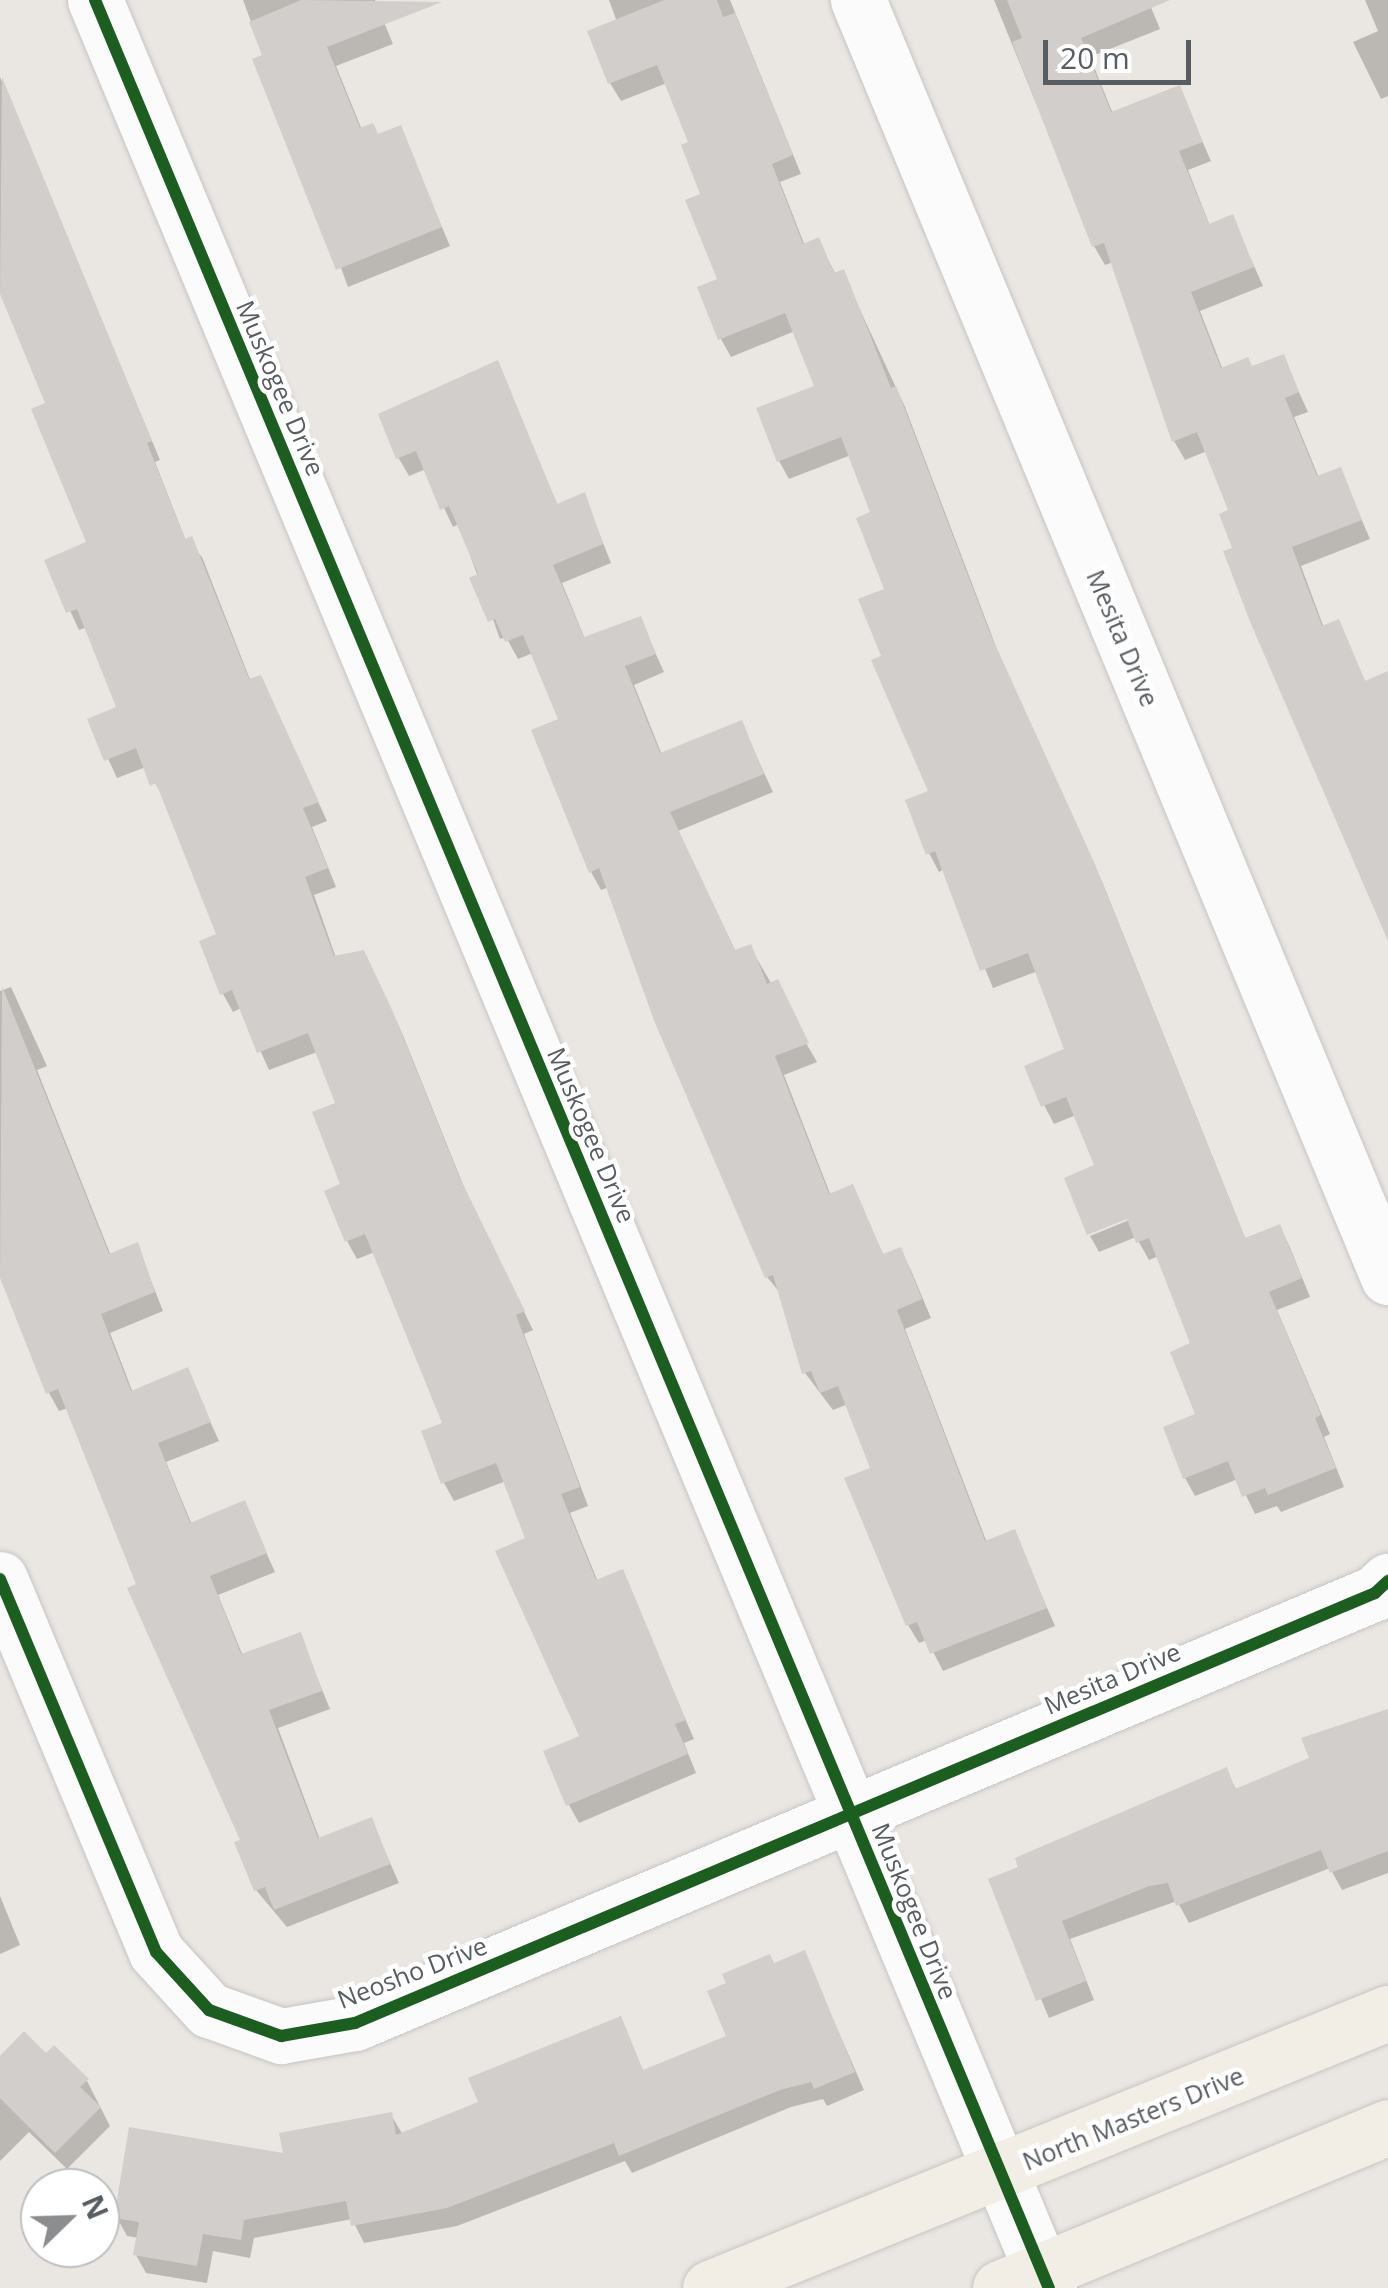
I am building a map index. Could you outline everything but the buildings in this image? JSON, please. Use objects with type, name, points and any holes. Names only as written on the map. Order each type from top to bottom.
[{"type":"main road","name":"North Masters Drive","points":[[710,2288],[1388,2013]]},
{"type":"main road","points":[[1030,2282],[1388,2126]]},
{"type":"street","name":"Muskogee Drive","points":[[95,0],[999,2173],[1030,2282]]},
{"type":"street","name":"Mesita Drive","points":[[858,0],[1388,1277]]},
{"type":"street","name":"Neosho Drive","points":[[0,1579],[156,1952],[209,2010],[281,2036],[354,2023],[850,1812]]},
{"type":"street","name":"Mesita Drive","points":[[850,1812],[1375,1594],[1388,1580]]},
{"type":"cycle path","points":[[95,0],[1049,2288]]},
{"type":"cycle path","points":[[0,1579],[156,1952],[209,2010],[281,2036],[355,2023],[1375,1593],[1388,1581]]}]
